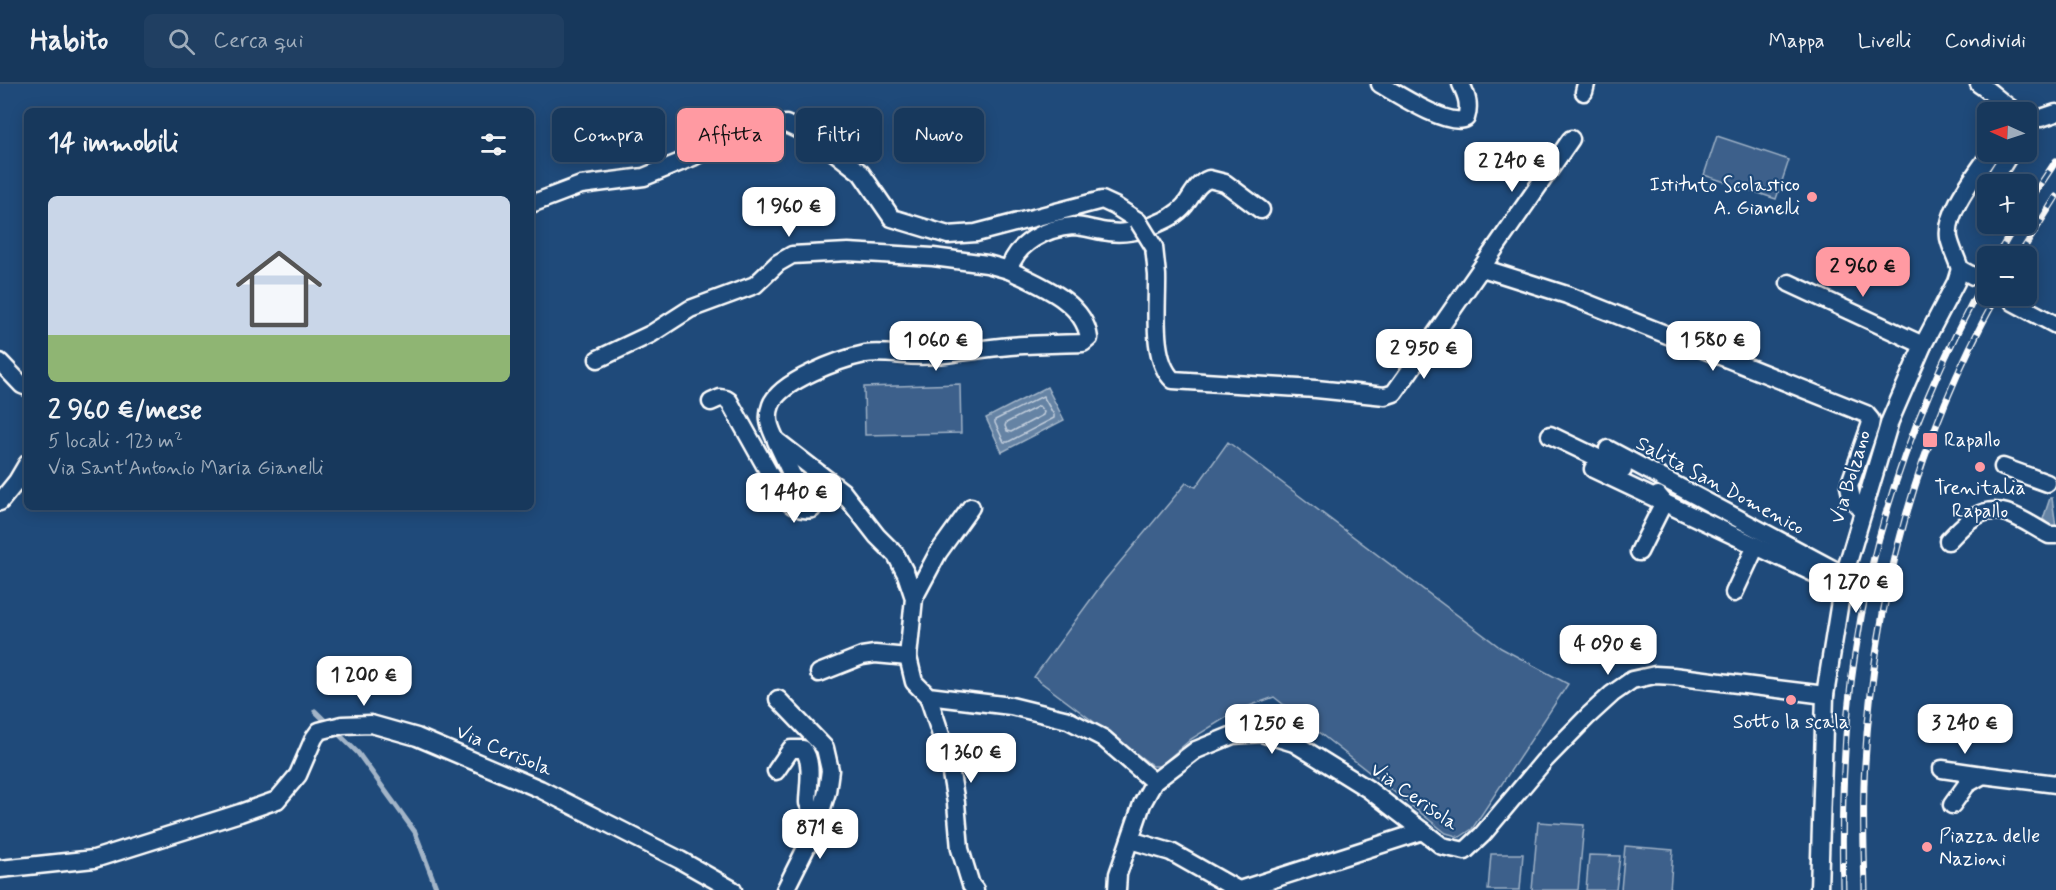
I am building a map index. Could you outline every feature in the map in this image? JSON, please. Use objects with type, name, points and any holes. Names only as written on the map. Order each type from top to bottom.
[{"type":"street","points":[[1380,84],[1425,109],[1450,120],[1462,121],[1466,118],[1469,108],[1461,84]]},
{"type":"street","points":[[1979,84],[2002,102]]},
{"type":"street","points":[[2037,118],[2056,114]]},
{"type":"street","points":[[534,203],[581,185],[644,177],[693,157],[722,141],[786,124],[816,138],[861,173],[892,218],[948,235],[976,233],[1102,200],[1138,221],[1154,247],[1157,275],[1157,343],[1168,376],[1173,380],[1385,396],[1394,393],[1571,139]]},
{"type":"street","name":"Via Bolzano","points":[[1819,890],[1825,695],[1844,581],[1862,510],[1890,421],[1923,345],[1952,290],[1967,272],[1949,239],[1949,223],[1954,210],[1985,162]]},
{"type":"street","points":[[1009,270],[1011,259],[1026,243],[1047,231],[1074,226],[1111,232],[1128,232],[1151,227],[1173,216],[1185,206],[1199,184],[1209,179],[1225,183],[1261,210]]},
{"type":"street","points":[[598,359],[651,334],[690,309],[755,285],[778,263],[792,255],[848,252],[933,257],[987,264],[1009,270],[1045,288],[1070,304],[1088,326],[1089,338],[1083,343],[1010,346],[930,356],[866,354],[821,368],[799,379],[779,394],[771,404],[768,417],[770,429],[792,475],[810,498],[814,506],[812,509],[795,507],[782,496],[729,401],[720,398],[711,402]]},
{"type":"street","points":[[1482,268],[1567,295],[1866,414],[1871,420],[1870,426],[1849,486],[1852,499],[1862,510]]},
{"type":"street","points":[[1789,283],[1923,345]]},
{"type":"street","points":[[2020,306],[2056,325]]},
{"type":"street","points":[[0,363],[24,386]]},
{"type":"street","points":[[1550,435],[1640,478],[1649,484],[1664,502]]},
{"type":"street","points":[[776,440],[842,491],[877,536],[896,555],[906,574],[914,598]]},
{"type":"street","name":"Salita San Domenico","points":[[1608,449],[1844,581]]},
{"type":"street","points":[[2003,467],[2047,483]]},
{"type":"street","points":[[0,501],[24,469]]},
{"type":"street","points":[[1593,469],[1756,546],[1844,581]]},
{"type":"street","points":[[1639,552],[1664,502]]},
{"type":"street","points":[[971,507],[938,553],[914,598],[908,657],[914,682],[928,696],[948,756],[956,803],[960,849],[971,885],[975,890]]},
{"type":"street","points":[[1947,541],[1974,517],[1986,511],[2002,510],[2049,535],[2056,535]]},
{"type":"street","points":[[1734,593],[1756,546]]},
{"type":"street","points":[[819,673],[862,656],[875,654],[908,657]]},
{"type":"street","name":"Via Cerisola","points":[[1117,890],[1119,874],[1142,804],[1154,782],[1196,750],[1233,735],[1261,733],[1294,743],[1368,789],[1442,846],[1465,850],[1482,835],[1544,761],[1573,731],[1612,694],[1632,680],[1655,675],[1673,676],[1825,695]]},
{"type":"street","points":[[928,696],[1011,706],[1068,720],[1103,738],[1154,782]]},
{"type":"street","points":[[778,699],[825,748],[830,770],[827,792],[816,828],[785,890]]},
{"type":"street","name":"Via Cerisola","points":[[0,869],[94,859],[277,800],[298,775],[319,731],[342,725],[371,724],[417,737],[540,789],[680,860],[733,890]]},
{"type":"street","points":[[776,771],[791,749],[803,749],[807,753],[809,765],[808,803],[820,814]]},
{"type":"street","points":[[1942,769],[2056,784]]},
{"type":"street","points":[[1952,805],[1967,784],[1983,775]]},
{"type":"street","points":[[1130,840],[1171,852],[1238,890],[1423,831]]},
{"type":"shaded area","points":[[1717,136],[1789,160],[1776,199],[1704,175]]},
{"type":"shaded area","points":[[960,384],[961,433],[865,435],[864,387]]},
{"type":"shaded area","points":[[1228,442],[1501,648],[1568,684],[1472,829],[1460,837],[1446,833],[1274,697],[1238,710],[1191,739],[1160,766],[1153,766],[1034,677],[1105,580],[1186,483],[1196,487]]},
{"type":"shaded area","points":[[1538,822],[1584,825],[1578,890],[1532,890]]},
{"type":"shaded area","points":[[1625,846],[1673,850],[1670,890],[1621,890]]},
{"type":"shaded area","points":[[1491,854],[1523,854],[1520,890],[1488,890]]},
{"type":"shaded area","points":[[1589,855],[1620,856],[1616,890],[1586,890]]},
{"type":"water","points":[[1047,387],[1064,420],[1002,452],[986,418]]},
{"type":"water","points":[[2050,498],[2052,498],[2056,527],[2050,526],[2043,519]]},
{"type":"waterway","points":[[315,711],[358,753],[415,832],[437,890]]},
{"type":"tunnel","points":[[1973,276],[1977,278]]},
{"type":"railway","points":[[2037,190],[2056,161]]},
{"type":"railway","points":[[2025,246],[2056,197]]},
{"type":"railway","points":[[2003,246],[2010,234]]},
{"type":"railway","points":[[1843,890],[1845,742],[1855,654],[1875,555],[1888,506],[1922,410],[1942,363],[1977,294]]},
{"type":"railway","points":[[1865,890],[1863,811],[1865,763],[1878,641],[1890,581],[1904,522],[1922,463],[1944,406],[1992,306]]},
{"type":"place","name":"Istituto Scolastico A. Gianelli","points":[[1812,197]]},
{"type":"place","name":"Rapallo","points":[[1930,440]]},
{"type":"place","name":"Trenitalia Rapallo","points":[[1980,467]]},
{"type":"place","name":"Sotto la scala","points":[[1791,700]]},
{"type":"place","name":"Piazza delle Nazioni","points":[[1927,847]]}]
